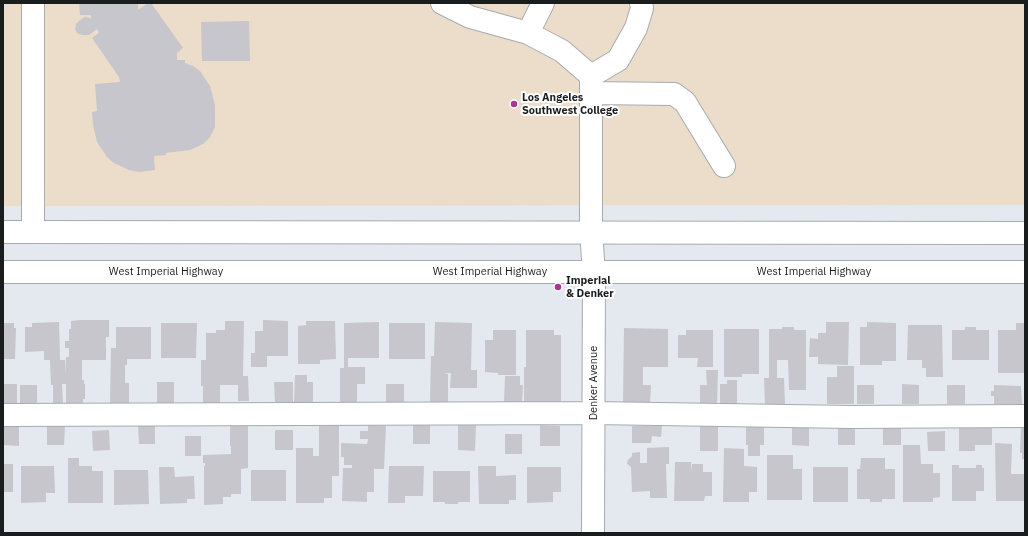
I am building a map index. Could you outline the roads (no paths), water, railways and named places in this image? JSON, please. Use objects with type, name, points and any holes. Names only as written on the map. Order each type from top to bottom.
[{"type":"main road","points":[[33,3],[33,232]]},
{"type":"main road","points":[[442,3],[470,17],[528,33],[562,51],[591,84],[674,94],[685,102],[724,166]]},
{"type":"main road","points":[[528,33],[543,3]]},
{"type":"main road","points":[[591,84],[618,60],[636,28],[642,8],[641,3]]},
{"type":"main road","name":"Denker Avenue","points":[[591,84],[591,232],[594,272],[593,533]]},
{"type":"main road","points":[[3,232],[1025,233]]},
{"type":"main road","name":"West Imperial Highway","points":[[3,272],[1025,272]]},
{"type":"main road","points":[[3,415],[593,413],[851,417],[1025,416]]},
{"type":"place","name":"Los Angeles Southwest College","points":[[514,104]]},
{"type":"place","name":"Imperial & Denker","points":[[558,287]]}]
